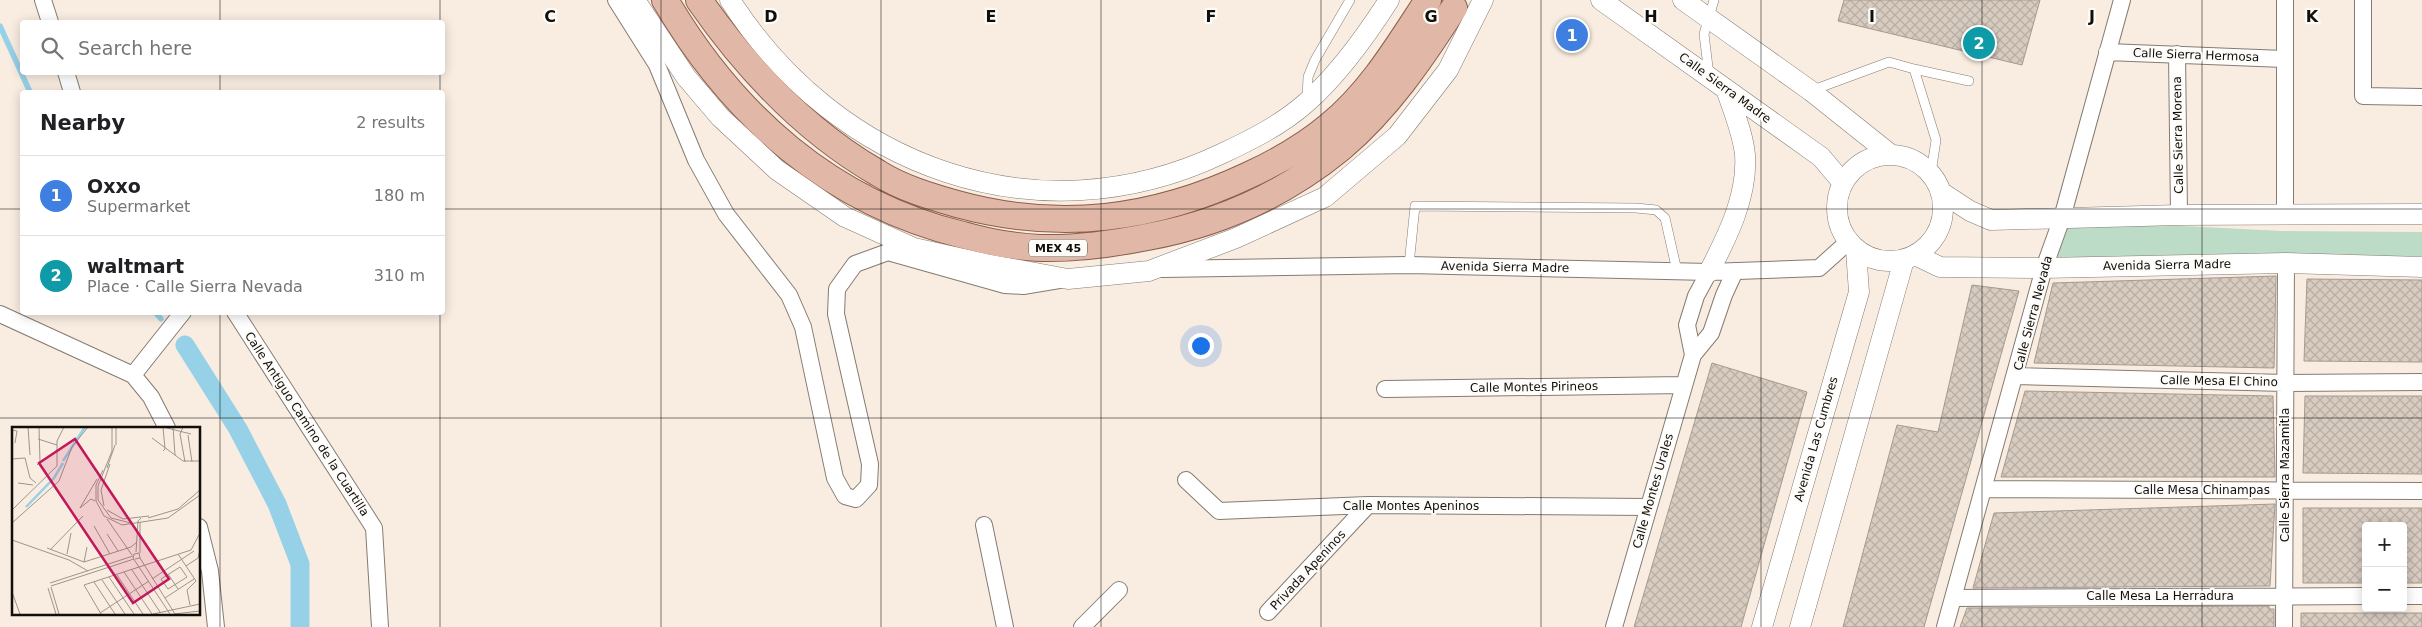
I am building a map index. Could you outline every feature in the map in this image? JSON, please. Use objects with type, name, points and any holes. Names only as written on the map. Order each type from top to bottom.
[{"type":"main road","name":"MEX 45","points":[[664,0],[716,74],[742,105],[768,132],[826,177],[913,222],[983,240],[1038,248],[1098,245],[1167,233],[1233,213],[1288,184],[1312,170],[1340,148],[1387,104],[1417,65],[1472,6]]},
{"type":"main road","points":[[699,0],[719,29],[778,97],[838,148],[878,173],[933,197],[973,208],[1044,218],[1122,216],[1180,204],[1209,194],[1280,160],[1330,126],[1362,94],[1385,65],[1428,0]]},
{"type":"street","points":[[43,0],[49,20]]},
{"type":"street","points":[[616,0],[657,65],[696,160],[726,214],[789,295],[803,327],[834,478],[845,496],[856,499],[868,485],[870,464],[836,314],[838,289],[855,264],[888,252],[1006,285],[1023,286],[1152,269],[1236,238],[1325,197],[1397,136],[1448,70],[1472,6]]},
{"type":"street","points":[[635,0],[686,77],[720,117],[777,170],[838,212],[914,248],[1068,279]]},
{"type":"street","points":[[730,0],[765,46],[789,73],[819,102],[865,136],[918,162],[987,185],[1021,190],[1078,190],[1134,183],[1171,174],[1204,162],[1243,144],[1274,126],[1307,102],[1351,53],[1389,0]]},
{"type":"street","name":"Calle Sierra Madre","points":[[1601,0],[1821,158],[1843,183]]},
{"type":"street","points":[[1683,0],[1711,9],[1890,154]]},
{"type":"street","name":"Calle Sierra Nevada","points":[[1946,627],[2044,268],[2062,218],[2122,0]]},
{"type":"street","points":[[2285,214],[2284,59],[2286,0]]},
{"type":"street","points":[[2363,0],[2363,96],[2422,97]]},
{"type":"street","name":"Calle Sierra Hermosa","points":[[2107,52],[2284,59]]},
{"type":"street","name":"Calle Sierra Morena","points":[[2178,54],[2179,215]]},
{"type":"street","points":[[67,75],[71,90]]},
{"type":"street","points":[[1709,272],[1729,233],[1745,174],[1742,139],[1726,89]]},
{"type":"street","points":[[1890,154],[1907,157],[1922,165],[1931,173],[1941,192],[1942,216],[1933,239],[1909,258],[1887,262],[1870,258],[1852,246],[1838,223],[1836,202],[1843,183],[1855,167],[1871,158],[1890,154]]},
{"type":"street","points":[[1941,192],[1970,211],[1990,220],[2179,215],[2422,214]]},
{"type":"street","name":"Avenida Sierra Madre","points":[[1152,269],[1409,265],[1709,272],[1819,268],[1852,246]]},
{"type":"street","name":"Avenida Las Cumbres","points":[[1762,627],[1859,292],[1852,246]]},
{"type":"street","points":[[1800,627],[1909,258]]},
{"type":"street","name":"Avenida Sierra Madre","points":[[1909,258],[1940,267],[2044,268],[2286,263],[2422,266]]},
{"type":"street","name":"Calle Sierra Mazamitla","points":[[2284,627],[2286,263]]},
{"type":"street","name":"Calle Montes Urales","points":[[1614,627],[1693,355],[1711,333],[1724,295],[1735,271]]},
{"type":"street","name":"Calle Montes Urales","points":[[1693,355],[1687,325],[1699,290],[1709,272]]},
{"type":"street","points":[[0,314],[133,375],[151,397],[166,427]]},
{"type":"street","points":[[133,375],[181,315]]},
{"type":"street","name":"Calle Antiguo Camino de la Cuartilla","points":[[237,315],[374,528],[380,627]]},
{"type":"street","name":"Calle Mesa El Chino","points":[[2016,376],[2285,383],[2422,382]]},
{"type":"street","name":"Calle Montes Pirineos","points":[[1385,389],[1684,385]]},
{"type":"street","name":"Calle Montes Apeninos","points":[[1186,480],[1219,510],[1368,505],[1648,507]]},
{"type":"street","name":"Calle Mesa Chinampas","points":[[1983,488],[2422,491]]},
{"type":"street","name":"Privada Apeninos","points":[[1268,612],[1368,505]]},
{"type":"street","points":[[984,524],[1005,627]]},
{"type":"street","points":[[200,531],[210,571],[216,627]]},
{"type":"street","points":[[1082,627],[1119,590]]},
{"type":"street","name":"Calle Mesa La Herradura","points":[[1953,598],[2362,596]]},
{"type":"street","points":[[2407,596],[2422,596]]},
{"type":"lane","points":[[1307,102],[1308,76],[1315,60],[1350,0]]},
{"type":"lane","points":[[1709,76],[1704,34],[1711,9]]},
{"type":"lane","points":[[1811,91],[1889,62],[1969,81]]},
{"type":"lane","points":[[1914,69],[1936,140],[1931,173]]},
{"type":"lane","points":[[1409,265],[1415,206],[1636,208],[1656,210],[1665,218],[1677,271]]},
{"type":"green space","points":[[2065,220],[2282,231],[2422,232],[2422,256],[2057,261]]},
{"type":"building","points":[[1844,0],[2040,0],[2022,65],[1838,21]]},
{"type":"building","points":[[2276,276],[2274,368],[2034,363],[2053,283]]},
{"type":"building","points":[[2307,279],[2422,280],[2422,362],[2304,361]]},
{"type":"building","points":[[1972,285],[2019,291],[1924,627],[1843,627],[1897,425],[1938,432]]},
{"type":"building","points":[[1712,363],[1807,392],[1741,627],[1634,627]]},
{"type":"building","points":[[2025,391],[2273,396],[2275,477],[2001,477]]},
{"type":"building","points":[[2305,396],[2422,396],[2422,474],[2303,473]]},
{"type":"building","points":[[2275,504],[2270,586],[1973,588],[1994,513]]},
{"type":"building","points":[[2303,508],[2422,508],[2422,583],[2407,583],[2407,522],[2362,522],[2362,583],[2303,583]]},
{"type":"building","points":[[2269,606],[2269,609],[2274,609],[2274,627],[1960,627],[1967,608]]},
{"type":"building","points":[[2301,613],[2422,613],[2422,627],[2301,627]]},
{"type":"waterway","points":[[0,26],[20,70]]},
{"type":"waterway","points":[[22,75],[29,90]]},
{"type":"waterway","points":[[158,315],[161,319]]},
{"type":"waterway","points":[[185,345],[238,429],[277,504],[300,564],[300,627]]},
{"type":"place","name":"Oxxo","points":[[1572,35]]},
{"type":"place","name":"waltmart","points":[[1979,43]]}]
